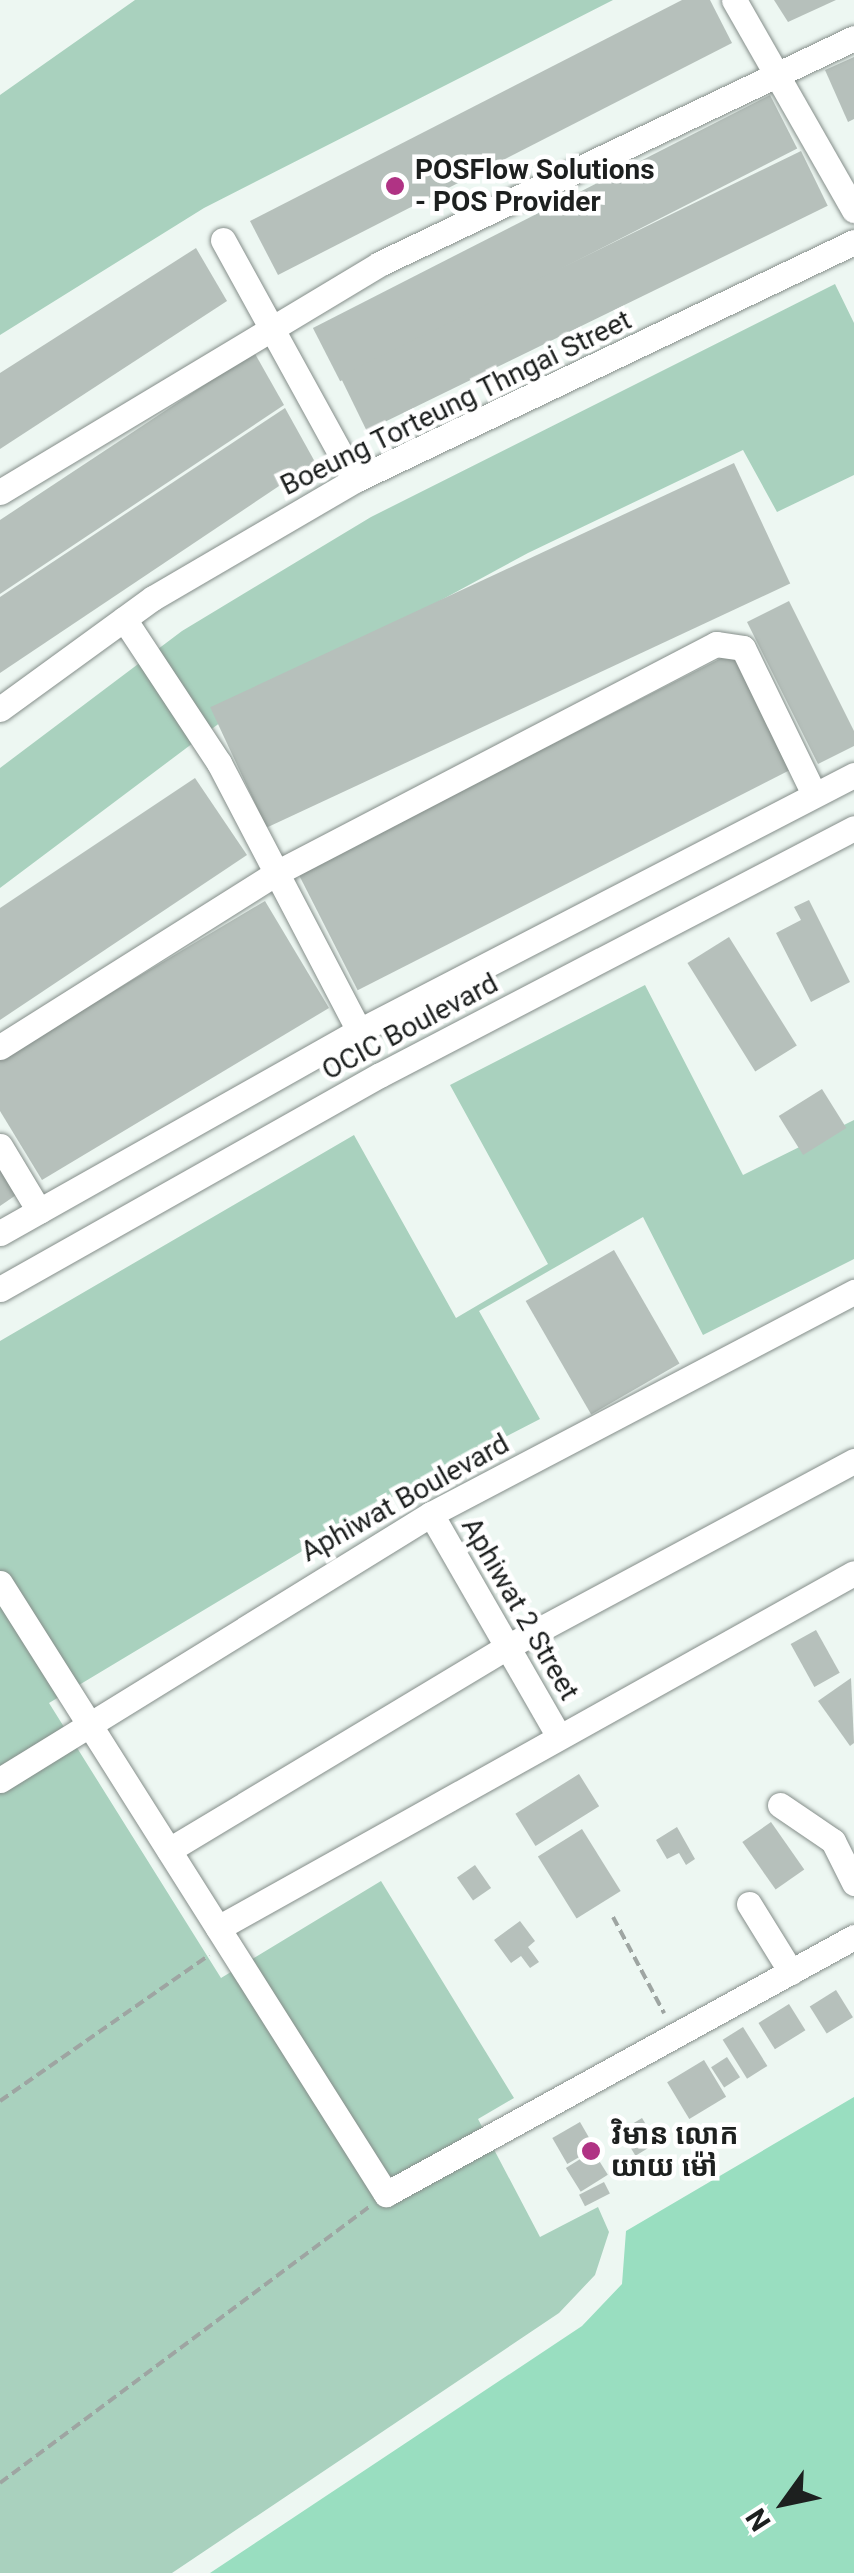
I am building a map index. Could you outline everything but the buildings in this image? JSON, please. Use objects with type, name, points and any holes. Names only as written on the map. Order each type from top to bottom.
[{"type":"street","points":[[734,0],[854,210]]},
{"type":"street","points":[[0,492],[272,322],[854,38]]},
{"type":"street","points":[[224,240],[355,480]]},
{"type":"street","name":"Boeung Torteung Thngai Street","points":[[0,709],[124,619],[355,480],[854,242]]},
{"type":"street","points":[[124,619],[276,873],[359,1030]]},
{"type":"street","points":[[0,1047],[276,873],[716,644],[742,648],[814,794]]},
{"type":"street","name":"OCIC Boulevard","points":[[0,1233],[359,1030],[854,775]]},
{"type":"street","name":"OCIC Boulevard","points":[[0,1289],[380,1075],[854,828]]},
{"type":"street","points":[[0,1146],[39,1211]]},
{"type":"street","name":"Aphiwat Boulevard","points":[[0,1780],[87,1720],[432,1514],[854,1292]]},
{"type":"street","points":[[169,1850],[507,1647],[854,1461]]},
{"type":"street","name":"Aphiwat 2 Street","points":[[432,1514],[557,1733]]},
{"type":"street","points":[[218,1928],[557,1733],[854,1573]]},
{"type":"street","points":[[0,1582],[386,2194],[854,1937]]},
{"type":"street","points":[[780,1805],[833,1841],[854,1883]]},
{"type":"street","points":[[749,1904],[791,1972]]},
{"type":"path","points":[[613,1917],[675,2035]]},
{"type":"path","points":[[0,2101],[208,1959],[218,1928]]},
{"type":"path","points":[[0,2483],[386,2194]]},
{"type":"shaded area","points":[[135,0],[613,0],[204,208],[0,335],[0,95]]},
{"type":"shaded area","points":[[835,284],[854,323],[854,475],[777,512],[743,450],[528,553],[233,713],[0,888],[0,768],[182,631],[371,517]]},
{"type":"shaded area","points":[[645,985],[743,1175],[854,1120],[854,1259],[703,1335],[643,1217],[479,1311],[540,1419],[414,1484],[49,1703],[221,1978],[381,1881],[514,2098],[478,2119],[540,2237],[598,2207],[609,2232],[595,2275],[559,2313],[172,2573],[0,2573],[0,1341],[354,1135],[456,1318],[548,1264],[450,1085]]},
{"type":"shaded area","points":[[854,2097],[854,2573],[210,2573],[582,2326],[622,2284],[626,2231]]},
{"type":"place","name":"POSFlow Solutions - POS Provider","points":[[395,186]]},
{"type":"place","name":"វិមាន លោក យាយ ម៉ៅ","points":[[591,2151]]}]
